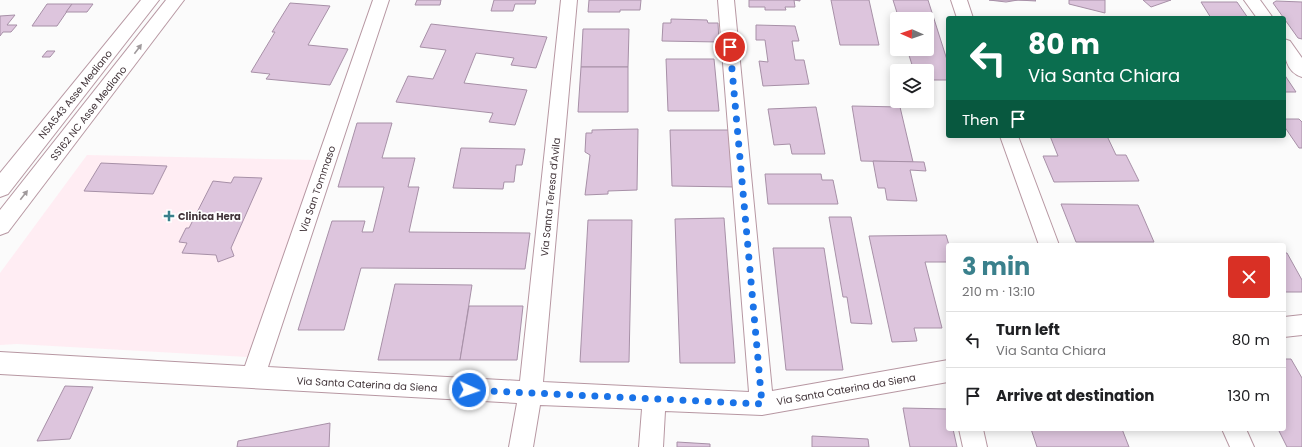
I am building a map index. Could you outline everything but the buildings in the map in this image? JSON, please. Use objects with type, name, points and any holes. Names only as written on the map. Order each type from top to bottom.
[{"type":"highway","name":"NSA543 Asse Mediano","points":[[0,188],[150,0]]},
{"type":"highway","name":"SS162 NC Asse Mediano","points":[[0,226],[175,0]]},
{"type":"street","name":"Via San Tommaso","points":[[253,377],[380,0]]},
{"type":"street","name":"Via Santa Teresa d'Avila","points":[[522,447],[530,393],[569,0]]},
{"type":"street","points":[[726,0],[762,404]]},
{"type":"street","points":[[959,0],[964,16]]},
{"type":"street","points":[[1252,0],[1264,16]]},
{"type":"street","points":[[1286,48],[1302,71]]},
{"type":"street","points":[[1010,138],[1048,243]]},
{"type":"street","points":[[1286,327],[1302,325]]},
{"type":"street","name":"Via Santa Caterina da Siena","points":[[0,363],[654,400],[762,404],[946,371]]},
{"type":"street","points":[[651,447],[654,400]]},
{"type":"street","points":[[971,431],[975,447]]},
{"type":"street","points":[[1235,431],[1242,447]]},
{"type":"shaded area","name":"Clinica Hera","points":[[87,155],[317,160],[247,357],[17,344],[0,345],[0,273]]},
{"type":"place","name":"Clinica Hera","points":[[169,216]]},
{"type":"route","points":[[469,390],[762,404],[730,47]]}]
